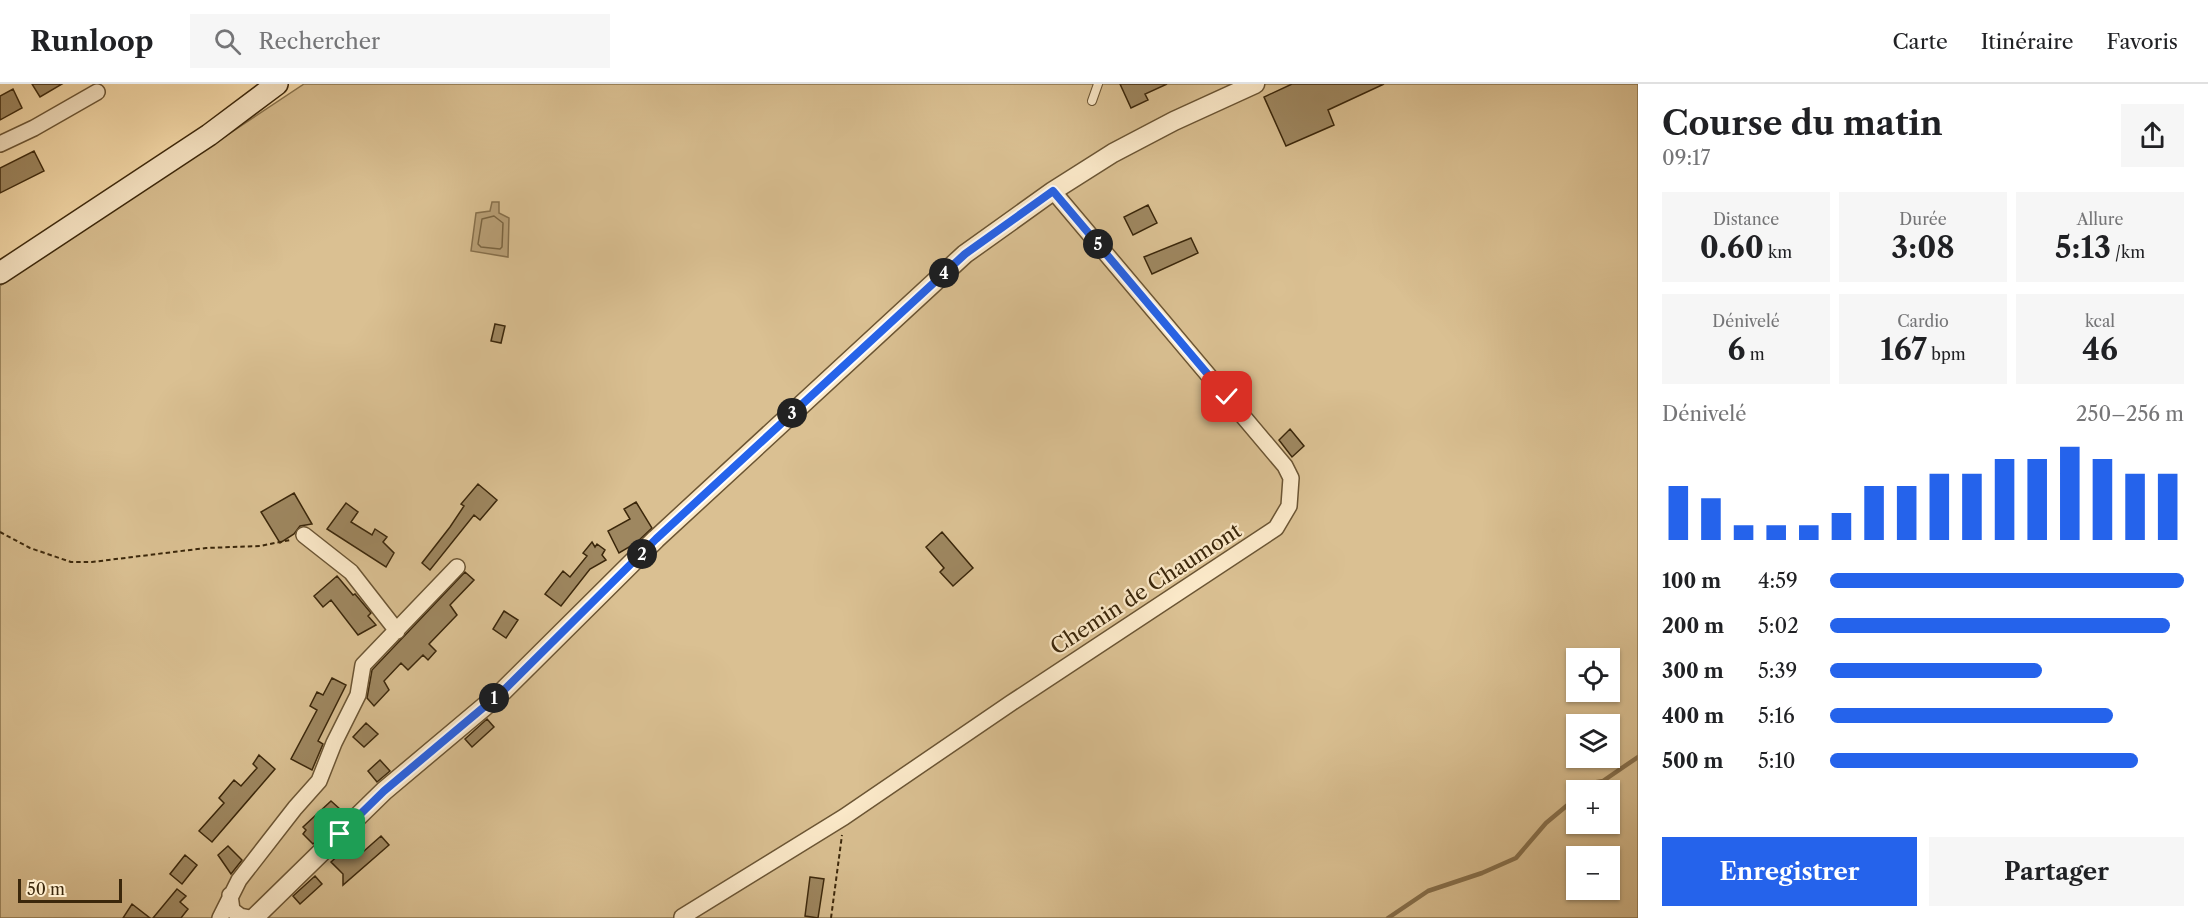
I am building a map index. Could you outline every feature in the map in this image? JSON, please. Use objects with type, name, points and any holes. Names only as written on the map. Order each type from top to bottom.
[{"type":"main road","points":[[0,273],[209,135],[277,84]]},
{"type":"street","points":[[230,895],[232,910],[240,916],[252,918],[384,791],[503,691],[656,539],[957,261],[1053,191],[1113,153],[1245,86]]},
{"type":"street","points":[[0,144],[34,128],[97,92]]},
{"type":"street","name":"Chemin de Chaumont","points":[[682,918],[844,817],[1011,703],[1267,534],[1275,528],[1289,506],[1290,478],[1286,466],[1053,191]]},
{"type":"street","points":[[304,535],[351,572],[397,631]]},
{"type":"street","points":[[220,918],[239,880],[295,807],[319,781],[334,743],[358,695],[363,666],[457,567]]},
{"type":"lane","points":[[1092,102],[1098,84]]},
{"type":"path","points":[[0,532],[30,548],[71,562],[92,562],[206,548],[260,546],[304,535]]},
{"type":"path","points":[[831,918],[844,817]]},
{"type":"shaded area","points":[[304,84],[1638,84],[1638,918],[0,918],[0,286]]},
{"type":"water","points":[[492,202],[499,202],[499,213],[509,218],[508,257],[471,251],[476,213],[490,211]]},
{"type":"building","points":[[32,84],[62,84],[40,97]]},
{"type":"building","points":[[1120,84],[1167,84],[1145,94],[1148,100],[1131,108]]},
{"type":"building","points":[[1292,84],[1384,84],[1328,110],[1334,125],[1286,146],[1264,97]]},
{"type":"building","points":[[13,89],[22,108],[0,120],[0,96]]},
{"type":"building","points":[[34,151],[44,171],[0,193],[0,168]]},
{"type":"building","points":[[1148,205],[1157,223],[1133,235],[1124,217]]},
{"type":"building","points":[[1191,238],[1198,253],[1152,274],[1144,257]]},
{"type":"building","points":[[495,324],[505,326],[501,343],[491,341]]},
{"type":"building","points":[[1290,429],[1304,446],[1292,457],[1279,440]]},
{"type":"building","points":[[478,484],[497,500],[480,520],[474,515],[430,570],[422,563],[464,506],[461,504]]},
{"type":"building","points":[[294,493],[312,524],[300,526],[294,534],[280,543],[261,512]]},
{"type":"building","points":[[636,502],[652,528],[636,543],[619,553],[608,531],[630,519],[624,509]]},
{"type":"building","points":[[346,503],[358,512],[351,522],[372,535],[375,529],[387,537],[383,542],[394,553],[386,567],[327,529]]},
{"type":"building","points":[[942,532],[973,568],[953,586],[940,572],[944,568],[926,547]]},
{"type":"building","points":[[592,542],[595,547],[597,544],[605,550],[602,555],[606,560],[590,569],[561,606],[545,594],[563,571],[570,577],[587,556],[583,553]]},
{"type":"building","points":[[465,572],[474,580],[450,605],[457,615],[429,644],[436,651],[428,660],[423,655],[408,670],[401,663],[384,681],[389,690],[374,706],[367,698],[372,670]]},
{"type":"building","points":[[337,576],[371,613],[368,616],[376,625],[358,635],[331,600],[323,607],[314,596]]},
{"type":"building","points":[[504,611],[518,620],[506,638],[493,629]]},
{"type":"building","points":[[332,678],[346,685],[318,741],[323,744],[312,770],[291,759],[317,710],[310,706],[317,692],[323,695]]},
{"type":"building","points":[[487,719],[494,727],[472,747],[465,739]]},
{"type":"building","points":[[366,723],[378,734],[364,747],[353,737]]},
{"type":"building","points":[[259,755],[275,769],[212,842],[199,831],[224,803],[219,798],[234,780],[241,786],[257,768],[253,764]]},
{"type":"building","points":[[380,760],[390,771],[377,782],[368,771]]},
{"type":"building","points":[[331,801],[341,810],[331,820],[335,823],[313,844],[303,834],[306,830],[303,827]]},
{"type":"building","points":[[381,836],[389,845],[343,885],[343,874],[331,862],[354,841],[364,851]]},
{"type":"building","points":[[228,846],[242,860],[231,874],[218,855]]},
{"type":"building","points":[[185,855],[197,865],[182,884],[170,874]]},
{"type":"building","points":[[315,876],[322,884],[300,904],[293,896]]},
{"type":"building","points":[[810,877],[824,879],[818,918],[805,916]]},
{"type":"building","points":[[177,889],[186,896],[180,902],[188,909],[181,918],[153,918]]},
{"type":"building","points":[[132,904],[150,918],[123,918]]},
{"type":"waterway","points":[[1604,780],[1638,757]]},
{"type":"waterway","points":[[1388,918],[1428,891],[1482,873],[1516,858],[1546,823],[1566,806]]},
{"type":"route","points":[[340,834],[384,791],[503,691],[656,539],[965,254],[1053,191],[1227,397]]}]
